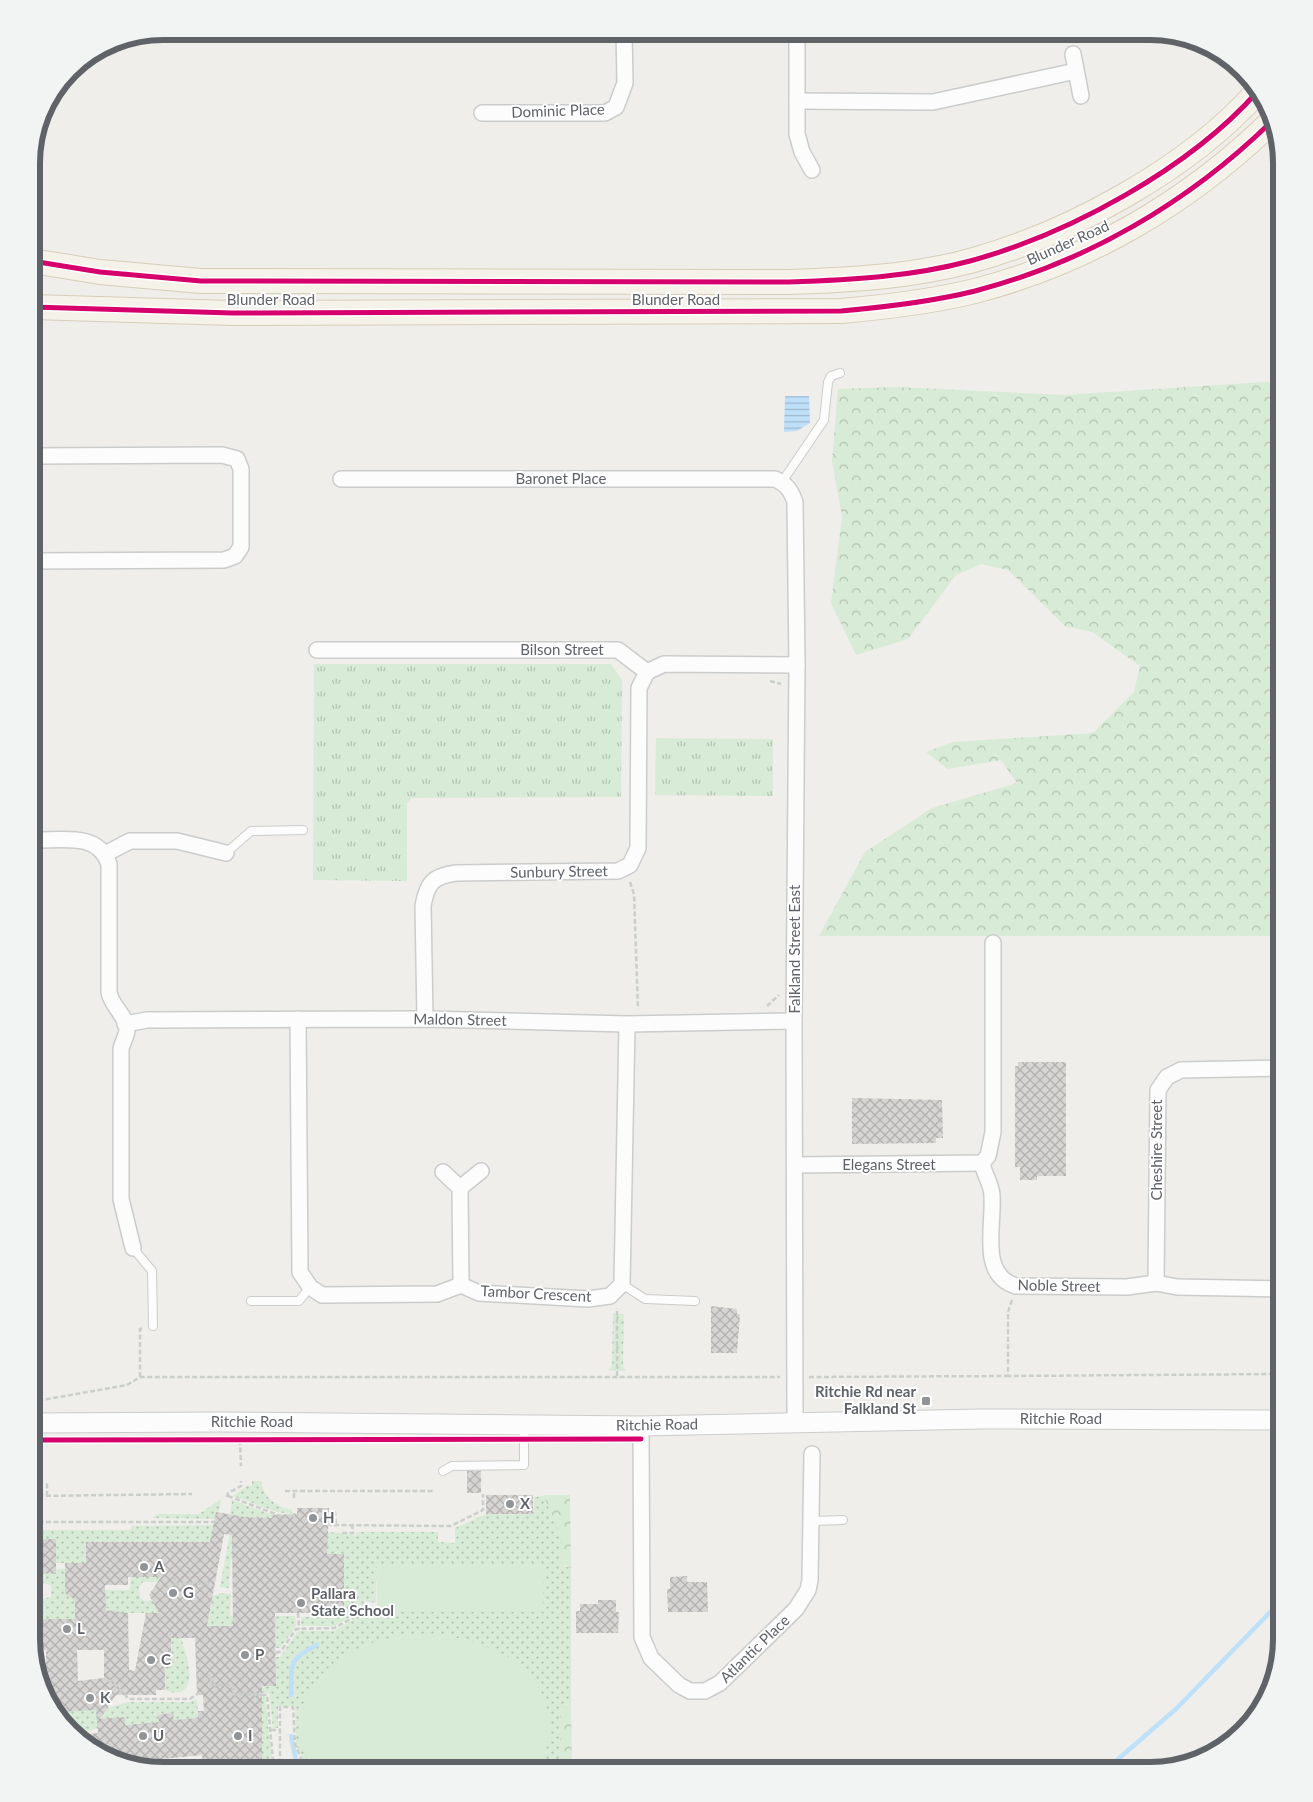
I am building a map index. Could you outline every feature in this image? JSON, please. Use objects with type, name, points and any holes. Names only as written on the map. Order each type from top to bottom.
[{"type":"main road","name":"Blunder Road","points":[[40,263],[100,272],[200,281],[789,282],[851,280],[894,275],[970,261],[1029,241],[1087,216],[1139,187],[1193,150],[1253,97]]},
{"type":"main road","name":"Blunder Road","points":[[40,306],[142,312],[281,313],[841,311],[898,306],[976,290],[1039,271],[1099,244],[1180,198],[1237,154],[1267,125]]},
{"type":"street","name":"Dominic Place","points":[[482,114],[605,112],[616,107],[625,83],[624,40]]},
{"type":"street","points":[[797,40],[797,134],[802,152],[812,170]]},
{"type":"street","points":[[1073,54],[1081,96]]},
{"type":"street","points":[[797,101],[933,102],[1076,71]]},
{"type":"street","points":[[40,456],[222,454],[237,459],[241,469],[241,547],[235,556],[224,560],[40,561]]},
{"type":"street","name":"Baronet Place","points":[[341,479],[775,479],[782,482]]},
{"type":"street","name":"Falkland Street East","points":[[782,482],[791,490],[795,502],[797,665],[794,1022],[795,1421]]},
{"type":"street","name":"Bilson Street","points":[[317,650],[618,650],[647,672]]},
{"type":"street","points":[[647,672],[664,664],[797,665]]},
{"type":"street","name":"Sunbury Street","points":[[425,1019],[423,906],[425,893],[431,882],[442,875],[449,874],[618,871],[630,865],[638,848],[639,688],[647,672]]},
{"type":"street","points":[[40,840],[84,841],[94,844],[105,854],[108,864],[109,992],[110,998],[125,1024],[126,1034],[121,1049],[121,1199],[133,1248]]},
{"type":"street","points":[[105,854],[130,841],[176,841],[226,853]]},
{"type":"street","points":[[982,1163],[988,1156],[993,1132],[993,943]]},
{"type":"street","points":[[298,1019],[300,1272],[310,1287]]},
{"type":"street","name":"Maldon Street","points":[[125,1024],[147,1020],[298,1019],[632,1019],[794,1022]]},
{"type":"street","points":[[622,1284],[632,1019]]},
{"type":"street","name":"Cheshire Street","points":[[1156,1283],[1158,1090],[1166,1076],[1180,1070],[1273,1068]]},
{"type":"street","name":"Elegans Street","points":[[795,1165],[982,1163]]},
{"type":"street","name":"Noble Street","points":[[982,1163],[992,1194],[993,1267],[1004,1283],[1016,1286],[1127,1287],[1156,1283],[1176,1287],[1273,1288]]},
{"type":"street","points":[[460,1188],[481,1171]]},
{"type":"street","points":[[443,1172],[460,1188],[461,1285]]},
{"type":"street","name":"Tambor Crescent","points":[[310,1287],[322,1295],[437,1294],[461,1285],[480,1293],[588,1299],[610,1296],[622,1284]]},
{"type":"street","name":"Ritchie Road","points":[[40,1423],[221,1422],[640,1426],[795,1421],[1273,1420]]},
{"type":"street","name":"Atlantic Place","points":[[640,1426],[642,1638],[651,1658],[684,1688],[690,1690],[705,1691],[720,1683],[796,1609],[808,1590],[812,1521],[812,1454]]},
{"type":"lane","points":[[782,482],[824,420],[828,382],[831,376],[840,373]]},
{"type":"lane","points":[[226,853],[251,831],[303,830]]},
{"type":"lane","points":[[133,1248],[152,1271],[152,1326]]},
{"type":"lane","points":[[622,1284],[644,1299],[695,1301]]},
{"type":"lane","points":[[250,1301],[299,1301],[310,1287]]},
{"type":"lane","points":[[443,1471],[452,1466],[524,1465],[524,1425]]},
{"type":"lane","points":[[812,1521],[843,1520]]},
{"type":"path","points":[[766,679],[781,684]]},
{"type":"path","points":[[632,878],[629,883],[634,894],[632,1019]]},
{"type":"path","points":[[1008,1376],[1008,1312],[1016,1286]]},
{"type":"path","points":[[140,1377],[140,1329],[152,1326]]},
{"type":"path","points":[[804,1377],[1273,1374]]},
{"type":"path","points":[[40,1400],[127,1385],[140,1377],[286,1375],[780,1378]]},
{"type":"path","points":[[234,1440],[250,1440]]},
{"type":"path","points":[[240,1440],[240,1466]]},
{"type":"path","points":[[47,1481],[47,1496]]},
{"type":"path","points":[[240,1481],[241,1486],[227,1497],[286,1518]]},
{"type":"path","points":[[285,1491],[434,1491]]},
{"type":"path","points":[[294,1491],[294,1498]]},
{"type":"path","points":[[40,1496],[192,1494]]},
{"type":"path","points":[[329,1514],[330,1525],[452,1526],[483,1510],[483,1494]]},
{"type":"path","points":[[294,1511],[294,1518]]},
{"type":"path","points":[[336,1511],[336,1525]]},
{"type":"path","points":[[40,1522],[222,1522]]},
{"type":"path","points":[[342,1533],[352,1533],[352,1525]]},
{"type":"path","points":[[174,1576],[175,1584],[211,1583]]},
{"type":"path","points":[[298,1629],[334,1628],[368,1610],[377,1610]]},
{"type":"path","points":[[276,1653],[281,1651],[298,1629],[298,1613]]},
{"type":"path","points":[[211,1677],[212,1685],[233,1685],[232,1694],[267,1695],[273,1762]]},
{"type":"path","points":[[106,1681],[111,1681],[129,1699],[190,1699],[200,1692]]},
{"type":"path","points":[[280,1762],[280,1707],[293,1707],[294,1744],[302,1762]]},
{"type":"path","points":[[270,1730],[280,1730]]},
{"type":"green space","points":[[1273,381],[1273,936],[819,936],[865,852],[932,808],[1017,783],[1001,760],[948,769],[926,752],[953,742],[1093,733],[1134,692],[1140,666],[1092,632],[1065,626],[1008,570],[981,564],[956,575],[908,639],[856,655],[831,603],[842,517],[832,461],[838,389],[895,387],[1064,395]]},
{"type":"green space","points":[[314,664],[611,664],[622,680],[621,797],[412,798],[407,803],[407,881],[313,880]]},
{"type":"green space","points":[[656,738],[773,739],[773,796],[655,795]]},
{"type":"green space","points":[[613,1313],[624,1314],[623,1366],[626,1371],[608,1371],[612,1366]]},
{"type":"green space","points":[[252,1481],[261,1481],[268,1497],[276,1504],[292,1510],[292,1514],[277,1512],[233,1496],[247,1486],[252,1486]]},
{"type":"green space","points":[[543,1495],[570,1495],[571,1568],[561,1563],[562,1539]]},
{"type":"green space","points":[[543,1496],[561,1532],[564,1566],[571,1568],[571,1704],[565,1705],[560,1713],[560,1762],[304,1762],[296,1744],[295,1706],[278,1706],[278,1728],[273,1728],[269,1693],[237,1692],[237,1681],[276,1686],[276,1657],[280,1657],[298,1631],[334,1631],[366,1612],[543,1612],[543,1564],[377,1564],[376,1603],[365,1601],[364,1609],[334,1626],[301,1626],[301,1617],[344,1616],[344,1554],[287,1554],[231,1559],[229,1588],[220,1587],[232,1522],[297,1534],[328,1534],[329,1532],[356,1535],[357,1532],[438,1532],[438,1542],[455,1543],[455,1528],[486,1514],[533,1514],[534,1497]]},
{"type":"green space","points":[[221,1499],[219,1512],[216,1512],[215,1519],[152,1518],[159,1514],[199,1514]]},
{"type":"green space","points":[[232,1500],[273,1515],[272,1518],[233,1517],[230,1515]]},
{"type":"green space","points":[[213,1525],[210,1551],[201,1542],[86,1542],[87,1590],[130,1590],[131,1577],[171,1577],[170,1581],[143,1582],[139,1587],[140,1597],[144,1601],[153,1600],[202,1613],[115,1613],[75,1590],[72,1563],[56,1563],[56,1539],[40,1539],[40,1530],[131,1530],[131,1526]]},
{"type":"green space","points":[[377,1564],[544,1564],[543,1612],[377,1612]]},
{"type":"green space","points":[[56,1569],[65,1569],[65,1593],[104,1615],[75,1612],[75,1619],[41,1619],[40,1598],[42,1599],[51,1597],[51,1585],[40,1584],[40,1573],[56,1574]]},
{"type":"green space","points":[[219,1593],[231,1594],[230,1616],[295,1616],[296,1626],[280,1648],[276,1648],[275,1626],[207,1627],[213,1595],[218,1595]]},
{"type":"green space","points":[[165,1630],[181,1638],[189,1667],[188,1683],[185,1689],[180,1692],[165,1690],[165,1668],[171,1668],[171,1652]]},
{"type":"green space","points":[[415,1634],[457,1638],[478,1643],[517,1663],[532,1678],[543,1696],[549,1717],[550,1731],[547,1745],[540,1762],[310,1762],[305,1753],[300,1735],[300,1717],[314,1684],[327,1669],[342,1657],[373,1643]]},
{"type":"green space","points":[[229,1696],[265,1696],[272,1762],[262,1762],[262,1700]]},
{"type":"green space","points":[[197,1699],[198,1718],[174,1720],[173,1713],[158,1715],[159,1722],[125,1725],[124,1717],[84,1734],[64,1712],[104,1709],[128,1702],[191,1702]]},
{"type":"green space","points":[[571,1704],[572,1762],[560,1762],[560,1713],[562,1707]]},
{"type":"water","points":[[785,396],[809,396],[810,423],[797,431],[784,432]]},
{"type":"building","points":[[1018,1062],[1066,1062],[1066,1176],[1037,1176],[1037,1180],[1020,1180],[1020,1167],[1015,1167],[1015,1066],[1018,1066]]},
{"type":"building","points":[[852,1098],[942,1100],[943,1138],[936,1138],[936,1143],[852,1144]]},
{"type":"building","points":[[711,1306],[737,1309],[737,1314],[740,1314],[737,1353],[711,1353]]},
{"type":"building","points":[[467,1471],[481,1471],[481,1493],[467,1493]]},
{"type":"building","name":"X","points":[[486,1495],[533,1495],[533,1514],[486,1514]]},
{"type":"building","points":[[297,1508],[329,1508],[327,1554],[344,1554],[344,1613],[275,1613],[276,1686],[262,1686],[262,1762],[203,1762],[202,1755],[162,1759],[162,1762],[139,1760],[109,1749],[88,1737],[85,1734],[98,1733],[96,1710],[64,1712],[49,1686],[45,1675],[46,1650],[41,1650],[40,1619],[75,1619],[75,1600],[65,1593],[65,1563],[86,1563],[86,1542],[210,1542],[216,1512],[245,1517],[272,1518],[273,1515],[297,1514]],"holes":[[[224,1534],[232,1535],[233,1626],[207,1626]],[[128,1577],[161,1577],[149,1595],[159,1613],[146,1613],[135,1671],[129,1670],[128,1613],[106,1610],[105,1585],[128,1585]],[[171,1638],[195,1638],[197,1695],[203,1695],[204,1711],[198,1711],[198,1718],[174,1720],[173,1713],[158,1715],[159,1722],[125,1725],[125,1717],[100,1719],[116,1695],[156,1695],[156,1690],[165,1690],[165,1668],[171,1668]],[[77,1650],[104,1650],[104,1678],[78,1681]]]},
{"type":"building","points":[[40,1539],[56,1539],[56,1574],[40,1573]]},
{"type":"building","points":[[687,1576],[687,1582],[707,1582],[708,1612],[668,1612],[667,1589],[670,1589],[670,1577]]},
{"type":"building","points":[[598,1600],[616,1600],[616,1612],[619,1612],[618,1633],[576,1633],[576,1611],[580,1611],[580,1604],[598,1604]]},
{"type":"waterway","points":[[1115,1762],[1176,1709],[1273,1609]]},
{"type":"waterway","points":[[291,1695],[293,1664],[300,1655],[317,1645]]},
{"type":"waterway","points":[[291,1736],[296,1762]]},
{"type":"cycle path","points":[[40,262],[100,272],[201,281],[789,282],[857,279],[925,271],[970,261],[1008,249],[1086,216],[1163,172],[1198,147],[1230,120],[1253,96]]},
{"type":"cycle path","points":[[40,307],[232,313],[841,311],[908,304],[958,295],[1017,279],[1057,264],[1096,246],[1134,226],[1171,203],[1206,178],[1267,125]]},
{"type":"cycle path","points":[[40,1440],[641,1439]]},
{"type":"place","name":"Ritchie Rd near Falkland St","points":[[926,1401]]},
{"type":"place","name":"X","points":[[510,1504]]},
{"type":"place","name":"H","points":[[313,1518]]},
{"type":"place","name":"A","points":[[144,1567]]},
{"type":"place","name":"G","points":[[173,1593]]},
{"type":"place","name":"Pallara State School","points":[[301,1603]]},
{"type":"place","name":"L","points":[[67,1629]]},
{"type":"place","name":"P","points":[[245,1655]]},
{"type":"place","name":"C","points":[[151,1660]]},
{"type":"place","name":"K","points":[[90,1698]]},
{"type":"place","name":"U","points":[[143,1736]]},
{"type":"place","name":"I","points":[[238,1736]]}]
